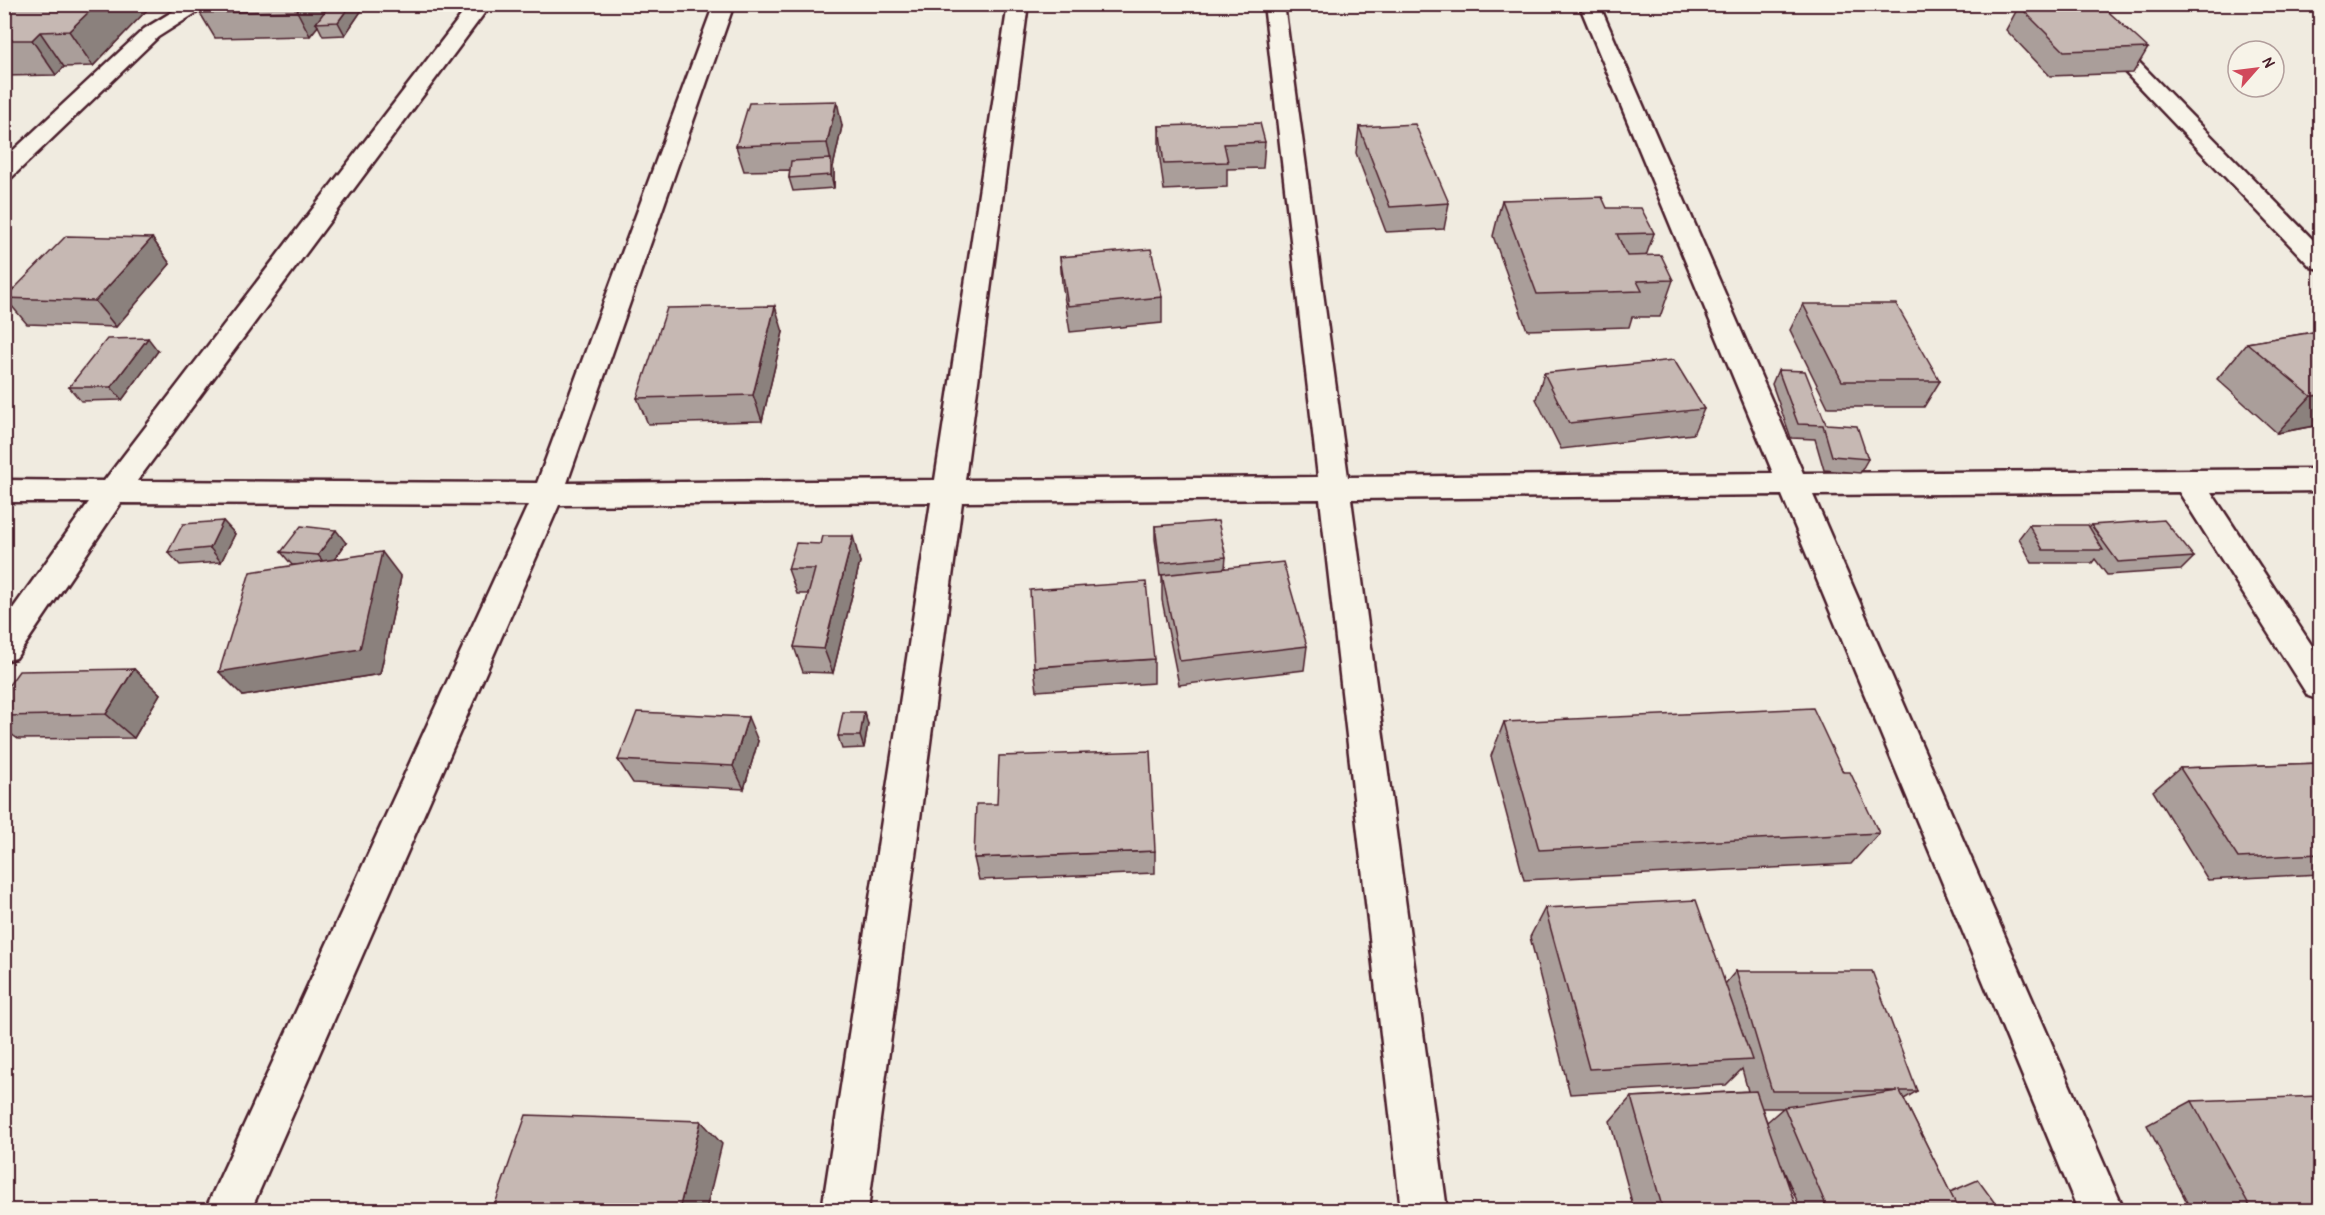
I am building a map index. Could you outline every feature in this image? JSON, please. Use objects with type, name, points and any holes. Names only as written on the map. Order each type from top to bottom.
[{"type":"street","points":[[4,172],[151,33],[200,4]]},
{"type":"street","points":[[4,648],[113,491],[481,4]]},
{"type":"street","points":[[228,1210],[548,494],[724,4]]},
{"type":"street","points":[[845,1210],[1018,4]]},
{"type":"street","points":[[1274,4],[1332,487],[1424,1210]]},
{"type":"street","points":[[1589,4],[2101,1210]]},
{"type":"street","points":[[2070,4],[2320,261]]},
{"type":"street","points":[[2187,480],[2320,686]]},
{"type":"street","points":[[4,491],[548,494],[2320,480]]},
{"type":"building","points":[[4,4],[97,4],[69,31],[40,32],[32,40],[4,40]]},
{"type":"building","points":[[208,4],[303,4],[297,11],[200,13]]},
{"type":"building","points":[[330,4],[351,4],[338,22],[316,23]]},
{"type":"building","points":[[2100,4],[2148,48],[2064,51],[2019,6]]},
{"type":"building","points":[[837,101],[827,143],[736,146],[749,103]]},
{"type":"building","points":[[1260,123],[1265,142],[1224,144],[1228,162],[1164,164],[1159,126]]},
{"type":"building","points":[[1415,124],[1449,203],[1390,207],[1359,127]]},
{"type":"building","points":[[831,159],[831,175],[789,178],[791,161]]},
{"type":"building","points":[[1602,197],[1607,208],[1641,208],[1654,233],[1617,234],[1627,256],[1661,255],[1673,280],[1637,281],[1642,291],[1537,294],[1502,200]]},
{"type":"building","points":[[66,236],[152,238],[95,301],[5,298]]},
{"type":"building","points":[[1151,249],[1162,297],[1068,306],[1060,257]]},
{"type":"building","points":[[1803,304],[1896,304],[1940,381],[1842,381]]},
{"type":"building","points":[[775,306],[753,395],[637,398],[667,308]]},
{"type":"building","points":[[2320,331],[2320,395],[2311,396],[2247,343]]},
{"type":"building","points":[[148,338],[111,387],[69,387],[107,339]]},
{"type":"building","points":[[1674,360],[1704,409],[1569,423],[1544,373]]},
{"type":"building","points":[[1778,370],[1805,371],[1826,424],[1857,426],[1868,459],[1832,456],[1823,425],[1798,424]]},
{"type":"building","points":[[2164,520],[2194,557],[2118,562],[2091,525]]},
{"type":"building","points":[[223,521],[210,548],[168,552],[183,524]]},
{"type":"building","points":[[1218,521],[1226,557],[1160,563],[1155,526]]},
{"type":"building","points":[[2029,525],[2088,525],[2103,550],[2043,550]]},
{"type":"building","points":[[301,526],[336,530],[318,555],[281,552]]},
{"type":"building","points":[[823,536],[853,536],[824,649],[794,647],[815,569],[788,569],[796,543],[821,544]]},
{"type":"building","points":[[382,552],[360,649],[219,672],[250,572]]},
{"type":"building","points":[[1283,562],[1307,646],[1180,661],[1162,575]]},
{"type":"building","points":[[1146,582],[1154,659],[1034,667],[1030,590]]},
{"type":"building","points":[[134,669],[106,714],[4,716],[4,692],[19,671]]},
{"type":"building","points":[[1813,708],[1843,772],[1850,772],[1879,833],[1539,850],[1504,722]]},
{"type":"building","points":[[637,712],[748,717],[733,766],[618,760]]},
{"type":"building","points":[[843,712],[864,712],[860,736],[838,736]]},
{"type":"building","points":[[1150,751],[1155,851],[974,858],[976,804],[997,804],[999,756]]},
{"type":"building","points":[[2320,763],[2320,854],[2238,858],[2180,768]]},
{"type":"building","points":[[1696,900],[1752,1060],[1589,1069],[1545,908]]},
{"type":"building","points":[[1736,971],[1872,971],[1917,1091],[1900,1091],[1959,1210],[1828,1210],[1784,1107],[1898,1091],[1772,1091]]},
{"type":"building","points":[[1756,1091],[1797,1210],[1663,1210],[1631,1097]]},
{"type":"building","points":[[2320,1096],[2320,1210],[2252,1210],[2192,1101]]},
{"type":"building","points":[[526,1115],[701,1121],[679,1210],[493,1210]]},
{"type":"building","points":[[1978,1180],[2000,1210],[1959,1210],[1950,1192]]}]
